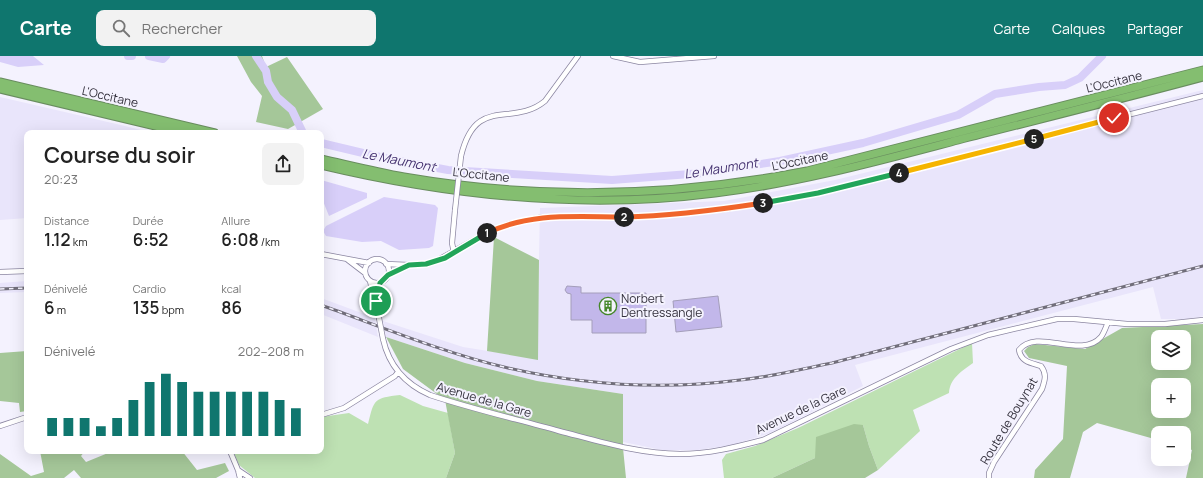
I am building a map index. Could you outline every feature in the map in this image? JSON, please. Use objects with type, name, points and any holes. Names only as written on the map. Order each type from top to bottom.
[{"type":"highway","name":"L'Occitane","points":[[324,160],[404,177],[524,191],[619,193],[711,187],[760,180],[814,169],[1203,70]]},
{"type":"highway","name":"L'Occitane","points":[[324,166],[403,183],[464,192],[506,196],[588,200],[650,199],[699,195],[819,176],[1185,82],[1203,79]]},
{"type":"highway","name":"L'Occitane","points":[[0,82],[202,130]]},
{"type":"highway","name":"L'Occitane","points":[[0,89],[172,130]]},
{"type":"street","points":[[454,253],[452,243],[455,210],[461,156],[467,135],[472,128],[483,119],[497,114],[525,111],[539,106],[546,101],[578,56]]},
{"type":"street","points":[[613,56],[640,62],[714,56]]},
{"type":"street","points":[[324,254],[369,263],[376,260],[383,261],[386,264],[426,264],[445,258],[488,232],[509,224],[542,217],[650,216],[718,210],[818,193],[1203,96]]},
{"type":"street","points":[[344,258],[365,273],[370,281],[380,283]]},
{"type":"street","points":[[365,273],[369,263]]},
{"type":"street","points":[[386,264],[389,271],[388,275]]},
{"type":"street","points":[[376,301],[380,283],[388,275],[409,265]]},
{"type":"street","points":[[0,272],[24,271]]},
{"type":"street","name":"Avenue de la Gare","points":[[370,281],[376,301],[383,339],[390,360],[398,372],[411,386],[430,396],[516,420],[612,445],[656,453],[703,454],[763,440],[969,341],[1058,319],[1127,324],[1165,324],[1203,320]]},
{"type":"street","name":"Route de Bouynat","points":[[989,478],[989,473],[994,462],[1042,389],[1046,378],[1045,371],[1041,366],[1026,362],[1020,356],[1019,350],[1022,346],[1030,342],[1052,342],[1082,346],[1101,337],[1108,322]]},
{"type":"street","points":[[324,414],[344,408],[395,376],[398,372]]},
{"type":"street","points":[[0,426],[24,418]]},
{"type":"street","points":[[231,454],[240,478]]},
{"type":"street","points":[[238,470],[250,478]]},
{"type":"shaded area","points":[[0,56],[33,56],[44,65],[18,67],[0,62]]},
{"type":"shaded area","points":[[1203,90],[1203,316],[1188,319],[1161,319],[1153,287],[855,365],[863,386],[770,433],[732,445],[698,450],[662,450],[623,442],[623,394],[537,381],[465,363],[386,337],[383,321],[463,347],[537,359],[540,208],[724,201],[835,180]]},
{"type":"shaded area","points":[[0,97],[141,130],[24,130],[24,218],[0,220]]},
{"type":"shaded area","points":[[324,181],[367,193],[367,198],[329,216],[324,204]]},
{"type":"shaded area","points":[[384,197],[435,205],[438,208],[433,246],[429,248],[399,250],[381,241],[362,242],[326,236],[324,229],[326,226]]},
{"type":"shaded area","points":[[24,281],[24,292],[0,293],[0,283]]},
{"type":"shaded area","points":[[324,299],[375,318],[378,337],[324,315]]},
{"type":"green space","points":[[237,56],[262,56],[266,67],[287,57],[323,109],[288,129],[256,122],[262,96],[251,82]]},
{"type":"green space","points":[[494,237],[539,260],[538,360],[487,351]]},
{"type":"green space","points":[[1203,324],[1203,478],[1186,478],[1189,466],[1191,466],[1191,426],[1151,426],[1151,438],[1097,423],[1083,432],[1070,478],[1034,478],[1035,470],[1063,439],[1067,366],[1029,358],[1024,351],[1028,347],[1035,344],[1085,349],[1122,328]]},
{"type":"green space","points":[[386,337],[465,363],[537,381],[623,394],[623,448],[626,478],[446,478],[455,453],[445,400],[403,369]]},
{"type":"green space","points":[[972,343],[973,363],[954,379],[949,393],[913,410],[920,431],[878,470],[863,425],[815,458],[772,478],[724,478],[722,460],[726,454],[755,446],[798,428]]},
{"type":"green space","points":[[24,351],[24,411],[20,412],[19,403],[0,401],[0,353]]},
{"type":"green space","points":[[400,395],[423,406],[448,413],[455,453],[446,478],[255,478],[239,465],[234,454],[324,454],[324,417],[349,413],[368,424],[376,401],[385,397]]},
{"type":"green space","points":[[854,424],[863,425],[878,470],[865,478],[772,478],[815,458],[816,437]]},
{"type":"green space","points":[[0,454],[31,476],[44,472],[41,454],[83,454],[81,456],[86,462],[106,454],[184,454],[197,470],[225,463],[229,471],[216,478],[81,478],[74,470],[64,478],[0,478]]},
{"type":"building","name":"Norbert Dentressangle","points":[[567,286],[581,287],[581,293],[646,293],[646,333],[592,333],[592,320],[571,320],[571,294],[567,293],[565,290]]},
{"type":"building","points":[[718,296],[722,327],[676,332],[673,301]]},
{"type":"waterway","name":"Le Maumont","points":[[149,56],[163,59],[166,56]]},
{"type":"waterway","name":"Le Maumont","points":[[256,56],[266,71],[268,82],[277,97],[292,110],[302,130]]},
{"type":"waterway","name":"Le Maumont","points":[[324,144],[384,158],[448,170],[612,180],[703,173],[780,161],[863,143],[958,115],[995,94],[1039,87],[1065,85],[1080,78],[1102,56]]},
{"type":"railway","points":[[324,306],[460,355],[508,368],[536,374],[594,382],[682,385],[752,379],[832,363],[1203,266]]},
{"type":"railway","points":[[0,289],[24,288]]},
{"type":"place","name":"Norbert Dentressangle","points":[[608,306]]},
{"type":"route","points":[[376,301],[377,290],[380,283],[384,281],[388,275],[409,265],[426,264],[445,258],[487,233],[509,224],[542,217],[650,216],[725,209],[818,193],[1114,118]]}]
